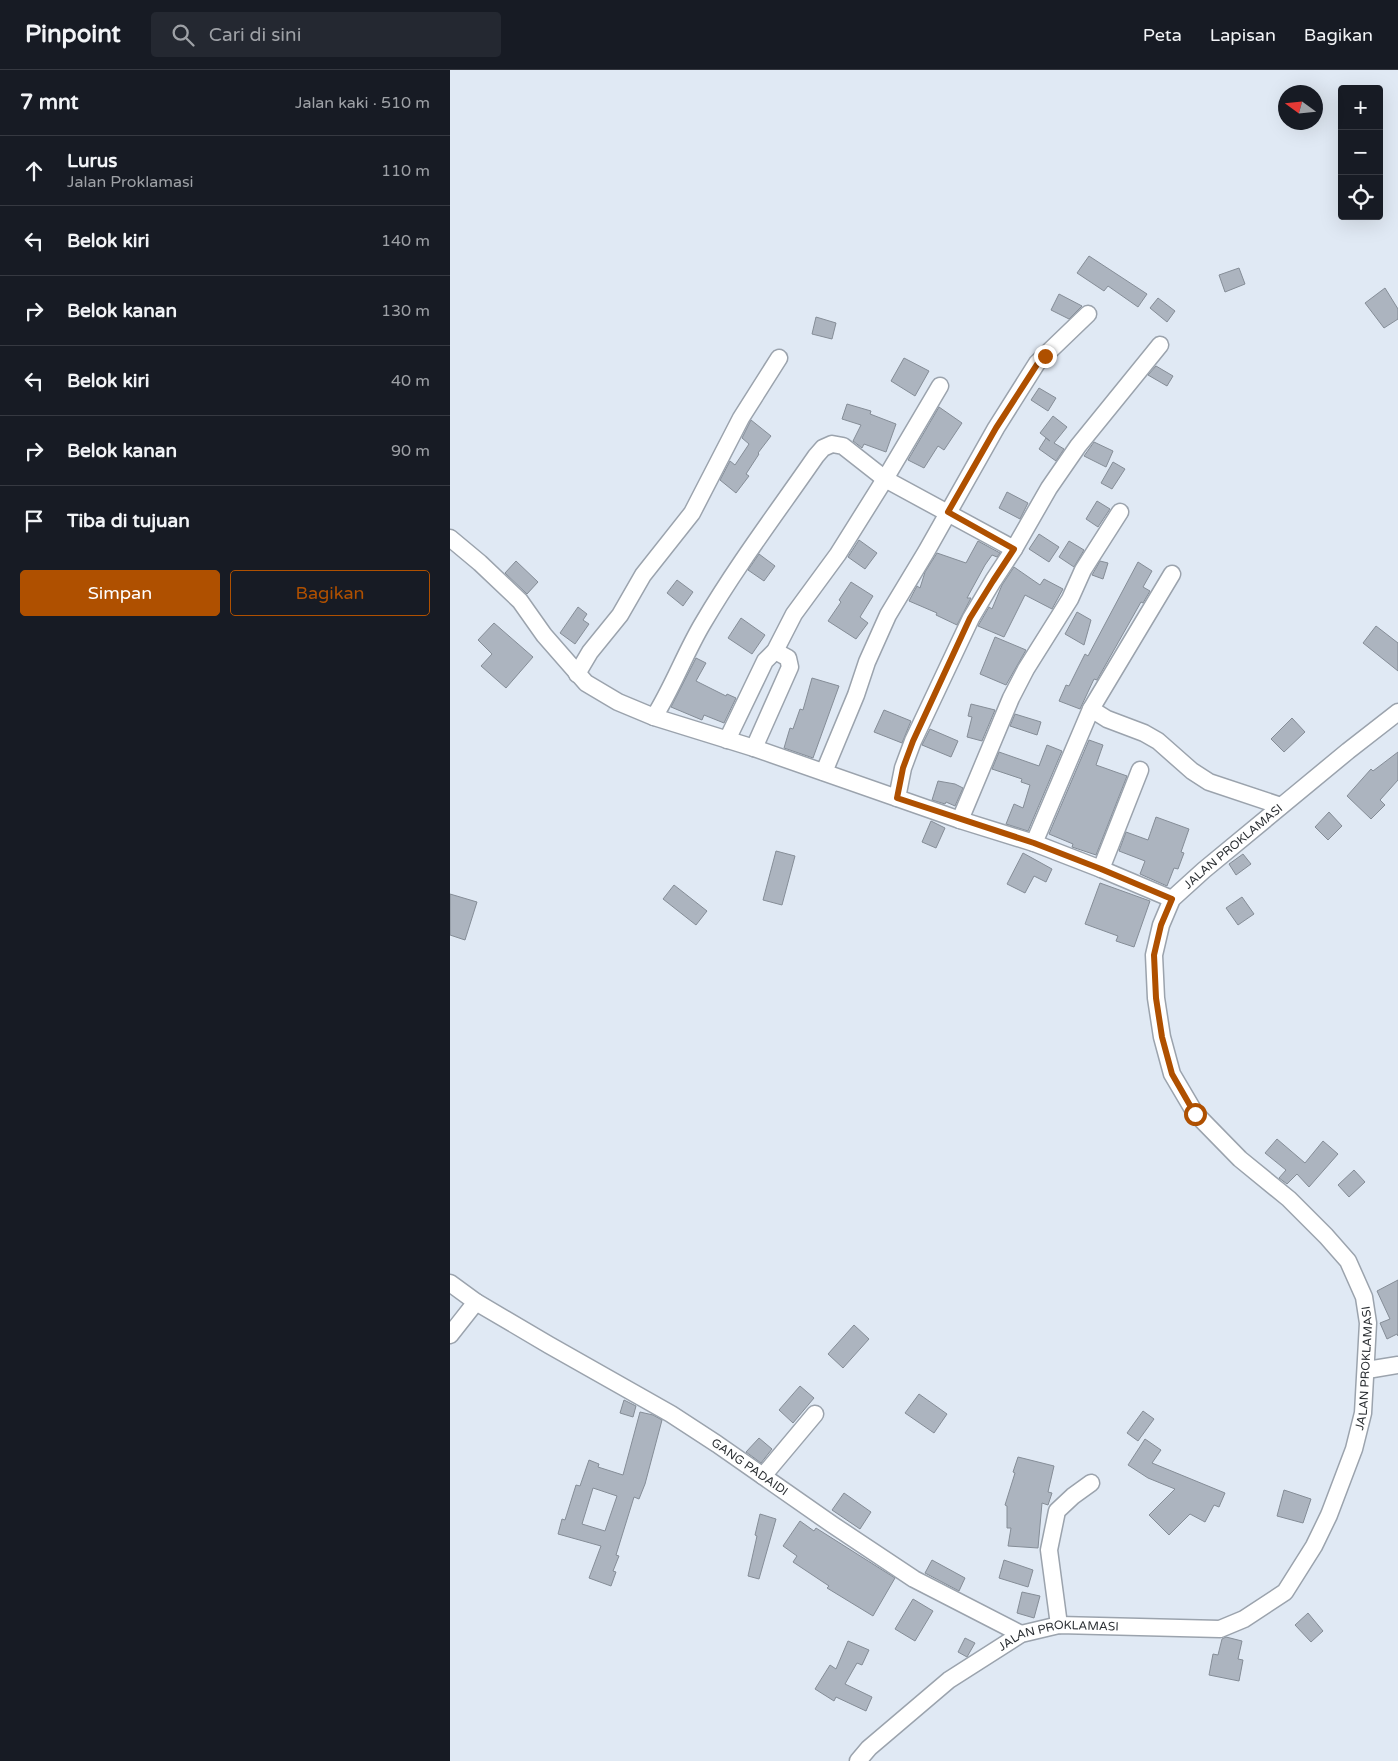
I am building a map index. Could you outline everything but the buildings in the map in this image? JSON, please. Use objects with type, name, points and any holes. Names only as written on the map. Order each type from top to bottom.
[{"type":"street","points":[[824,772],[856,695],[867,662],[888,615],[996,428],[1038,363],[1088,314]]},
{"type":"street","points":[[897,798],[903,768],[913,741],[970,618],[1014,549],[1049,488],[1078,446],[1160,345]]},
{"type":"street","points":[[577,674],[590,652],[620,615],[643,575],[692,513],[741,418],[779,358]]},
{"type":"street","points":[[727,740],[765,661],[775,652],[794,614],[838,554],[940,386]]},
{"type":"street","points":[[654,717],[665,700],[702,624],[823,448],[832,444],[843,446],[885,479],[1014,549]]},
{"type":"street","points":[[960,820],[1011,698],[1026,669],[1070,599],[1083,570],[1120,512]]},
{"type":"street","points":[[450,538],[520,601],[544,635],[586,683],[618,702],[654,717],[754,748],[960,820],[1034,843],[1172,899]]},
{"type":"street","points":[[1034,843],[1091,709],[1172,574]]},
{"type":"street","points":[[754,748],[790,667],[788,658],[775,652]]},
{"type":"street","points":[[1091,709],[1107,719],[1144,733],[1158,741],[1192,771],[1209,782],[1281,806]]},
{"type":"street","name":"JALAN PROKLAMASI","points":[[858,1761],[869,1748],[949,1680],[1021,1634],[1059,1625],[1220,1629],[1244,1619],[1285,1592],[1314,1546],[1329,1515],[1354,1449],[1363,1413],[1368,1323],[1364,1297],[1348,1261],[1326,1236],[1289,1199],[1240,1159],[1195,1114],[1172,1074],[1162,1037],[1156,998],[1154,955],[1161,925],[1172,899],[1281,806],[1398,712]]},
{"type":"street","points":[[1101,869],[1140,770]]},
{"type":"street","name":"GANG PADAIDI","points":[[450,1283],[476,1302],[549,1346],[670,1414],[914,1579],[1021,1634]]},
{"type":"street","points":[[450,1335],[476,1302]]},
{"type":"street","points":[[1366,1370],[1398,1365]]},
{"type":"street","points":[[763,1476],[815,1414]]},
{"type":"street","points":[[1059,1625],[1049,1550],[1057,1511],[1072,1496],[1091,1483]]},
{"type":"route","points":[[1045,356],[1038,363],[996,428],[948,512],[1014,549],[970,618],[913,741],[903,768],[897,798],[1034,843],[1172,899],[1161,925],[1154,955],[1156,998],[1162,1037],[1172,1074],[1195,1114]]}]
